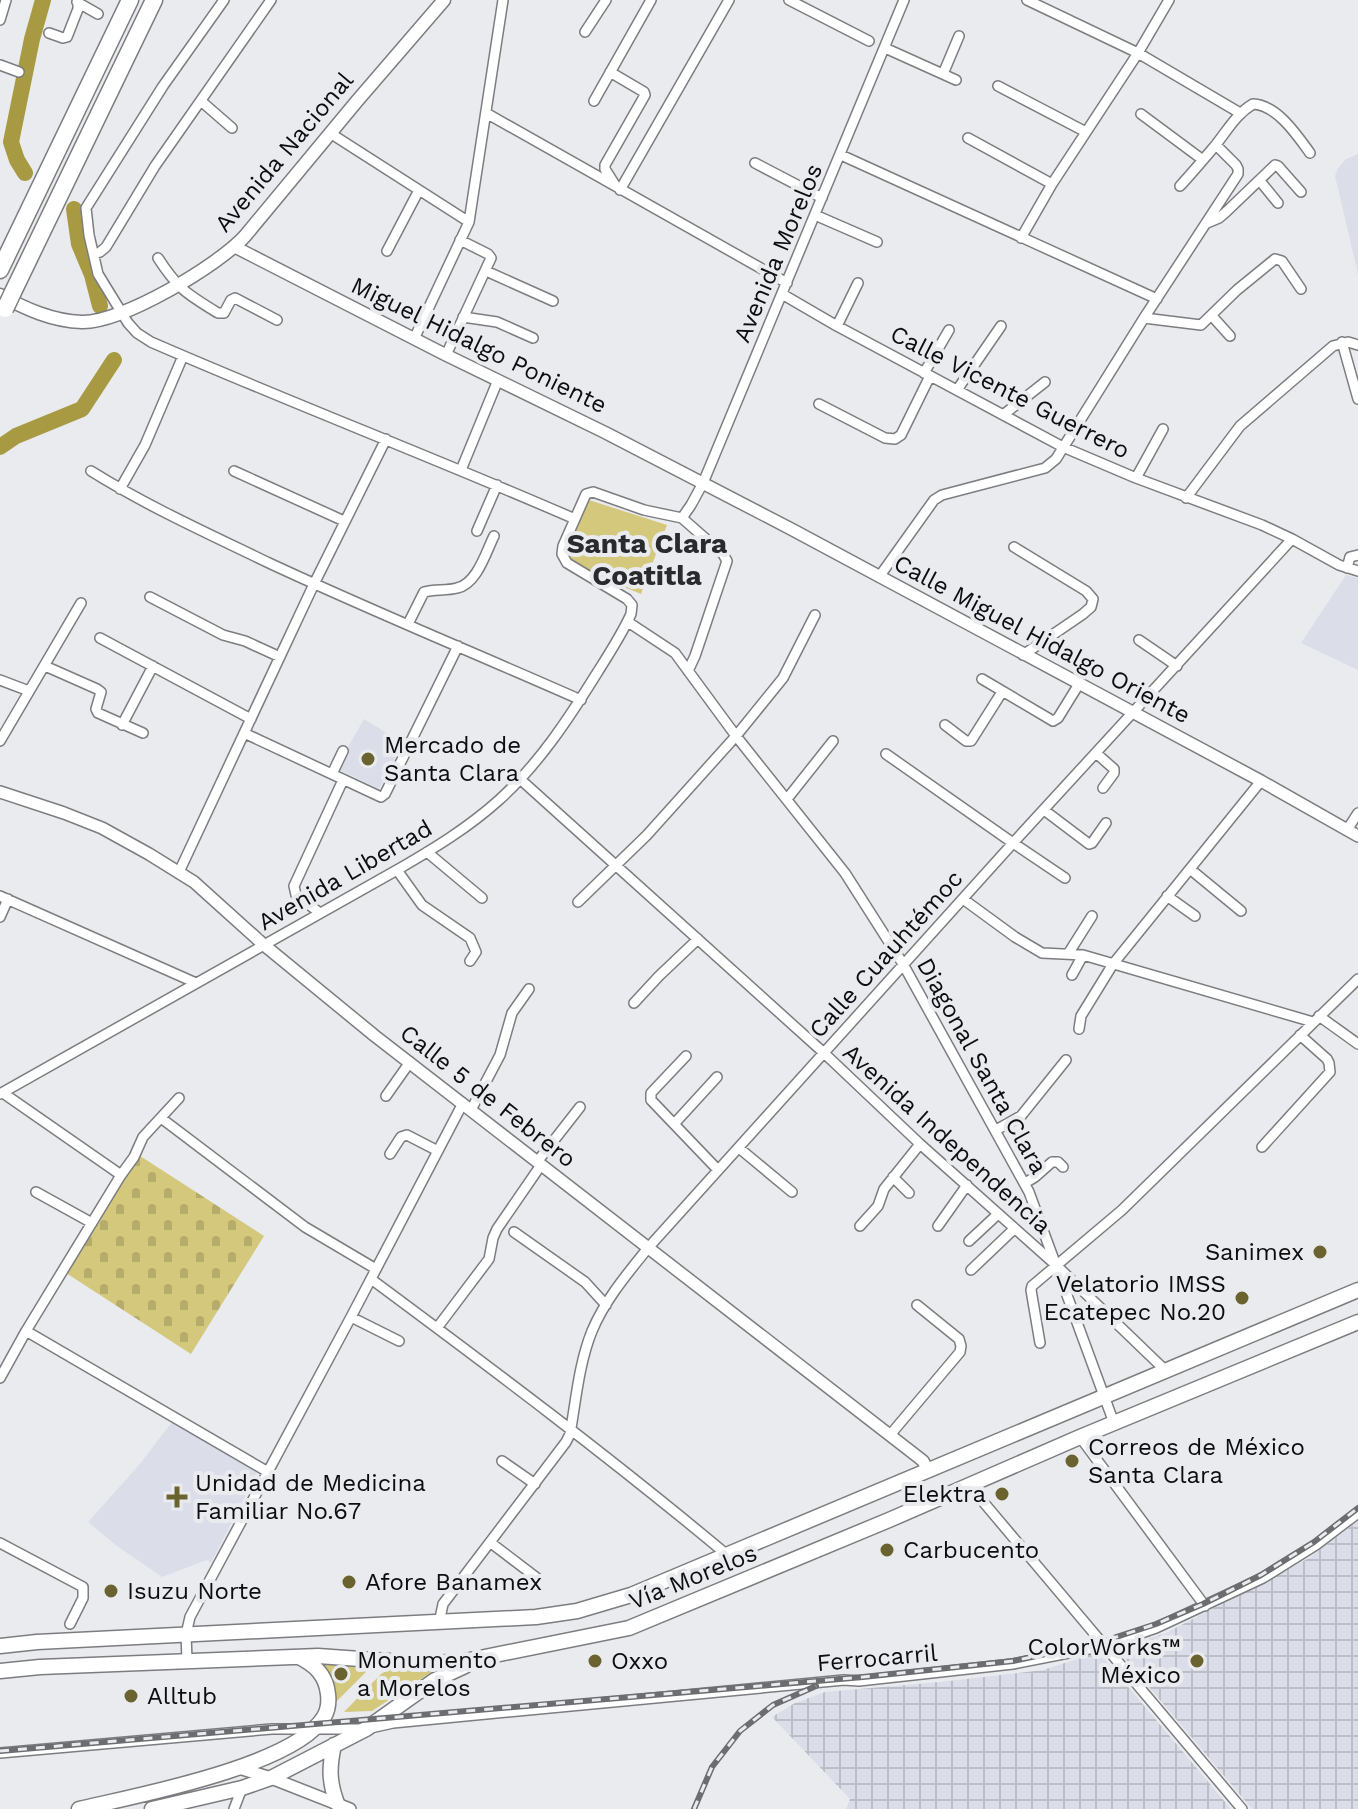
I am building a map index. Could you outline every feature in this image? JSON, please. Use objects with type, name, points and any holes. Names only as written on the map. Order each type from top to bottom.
[{"type":"highway","points":[[0,270],[130,0]]},
{"type":"highway","points":[[4,304],[154,0]]},
{"type":"main road","name":"Avenida Nacional","points":[[4,304],[63,320],[97,322],[122,314],[177,285],[235,247],[444,0]]},
{"type":"main road","name":"Vía Morelos","points":[[0,1646],[439,1623],[536,1617],[577,1611],[631,1595],[1358,1290]]},
{"type":"main road","name":"Vía Morelos","points":[[0,1671],[297,1656],[440,1663],[485,1658],[644,1623],[1358,1322]]},
{"type":"main road","points":[[79,1809],[189,1783],[238,1767],[279,1752],[314,1729],[323,1720],[329,1702],[326,1682],[321,1672],[297,1656]]},
{"type":"main road","points":[[152,1809],[271,1778],[366,1729],[435,1680],[485,1658]]},
{"type":"main road","points":[[334,1745],[329,1774],[344,1806]]},
{"type":"street","points":[[0,20],[6,0]]},
{"type":"street","points":[[224,0],[163,86],[88,204],[86,215],[96,270],[122,314],[142,337],[183,356],[575,519],[586,494],[590,492],[644,510],[682,518],[727,561],[688,671]]},
{"type":"street","points":[[94,254],[106,247],[155,166],[271,0]]},
{"type":"street","points":[[414,339],[469,222],[503,0]]},
{"type":"street","points":[[585,32],[606,0]]},
{"type":"street","points":[[594,101],[651,0]]},
{"type":"street","points":[[618,189],[729,0]]},
{"type":"street","points":[[789,0],[869,41]]},
{"type":"street","name":"Avenida Morelos","points":[[682,518],[703,483],[904,0]]},
{"type":"street","points":[[1027,0],[1138,53],[1240,113]]},
{"type":"street","points":[[1021,238],[1169,0]]},
{"type":"street","points":[[76,2],[98,14]]},
{"type":"street","points":[[49,33],[66,38],[78,9],[76,2]]},
{"type":"street","points":[[943,74],[959,36]]},
{"type":"street","points":[[885,48],[956,80]]},
{"type":"street","points":[[0,65],[19,72]]},
{"type":"street","points":[[610,72],[645,95],[605,165],[618,189]]},
{"type":"street","points":[[998,86],[1086,132]]},
{"type":"street","points":[[201,101],[232,128]]},
{"type":"street","points":[[1180,186],[1240,113],[1253,104],[1259,104],[1280,118],[1310,153]]},
{"type":"street","points":[[486,113],[787,283]]},
{"type":"street","points":[[1141,114],[1203,160]]},
{"type":"street","points":[[330,133],[469,222]]},
{"type":"street","points":[[968,138],[1052,184]]},
{"type":"street","points":[[879,577],[934,500],[942,495],[1045,468],[1056,459],[1238,171],[1216,145]]},
{"type":"street","points":[[841,155],[1157,299]]},
{"type":"street","points":[[755,163],[822,198]]},
{"type":"street","points":[[1207,223],[1219,218],[1277,165],[1301,192]]},
{"type":"street","points":[[1260,181],[1278,203]]},
{"type":"street","points":[[387,251],[419,190]]},
{"type":"street","points":[[815,215],[877,242]]},
{"type":"street","points":[[446,355],[491,258],[460,240]]},
{"type":"street","name":"Miguel Hidalgo Poniente","points":[[235,247],[703,483]]},
{"type":"street","points":[[158,258],[184,292],[218,313],[224,313],[235,298],[277,320]]},
{"type":"street","points":[[1144,318],[1196,326],[1204,324],[1237,290],[1275,259],[1282,261],[1301,289]]},
{"type":"street","points":[[486,271],[553,301]]},
{"type":"street","points":[[837,326],[858,283]]},
{"type":"street","name":"Calle Vicente Guerrero","points":[[782,294],[1063,447],[1186,498],[1262,525],[1353,570]]},
{"type":"street","points":[[1212,316],[1230,336]]},
{"type":"street","points":[[463,317],[497,322],[533,338]]},
{"type":"street","points":[[957,390],[1001,326]]},
{"type":"street","points":[[819,404],[885,438],[895,439],[901,435],[949,330]]},
{"type":"street","points":[[1186,498],[1240,426],[1333,346],[1342,342],[1358,345]]},
{"type":"street","points":[[1342,342],[1358,399]]},
{"type":"street","points":[[120,489],[145,445],[183,356]]},
{"type":"street","points":[[461,470],[498,380]]},
{"type":"street","points":[[1003,415],[1045,382]]},
{"type":"street","points":[[1136,478],[1163,429]]},
{"type":"street","points":[[179,872],[344,521],[386,439]]},
{"type":"street","points":[[91,471],[120,489],[314,584],[581,700]]},
{"type":"street","points":[[234,471],[344,521]]},
{"type":"street","name":"Calle Miguel Hidalgo Oriente","points":[[703,483],[1358,836]]},
{"type":"street","points":[[477,531],[497,485]]},
{"type":"street","name":"Avenida Libertad","points":[[1,1094],[427,852],[478,817],[520,779],[581,700],[631,614],[632,605],[627,599],[563,559],[563,546],[575,519]]},
{"type":"street","points":[[408,624],[424,592],[467,585],[494,536]]},
{"type":"street","name":"Calle Cuauhtémoc","points":[[571,1430],[587,1346],[597,1320],[648,1248],[1292,539]]},
{"type":"street","points":[[1014,547],[1086,591],[1093,599],[1093,604],[1083,614],[1023,655]]},
{"type":"street","points":[[1353,570],[1350,557],[1358,555]]},
{"type":"street","points":[[150,597],[223,635],[280,657]]},
{"type":"street","points":[[0,741],[81,603]]},
{"type":"street","points":[[578,902],[676,805],[736,736],[783,678],[815,615]]},
{"type":"street","name":"Diagonal Santa Clara","points":[[628,622],[675,653],[736,736],[845,873],[903,964],[1025,1183],[1114,1423]]},
{"type":"street","points":[[100,638],[251,719]]},
{"type":"street","points":[[1139,640],[1177,666]]},
{"type":"street","points":[[244,733],[381,797],[458,646]]},
{"type":"street","points":[[45,666],[99,690],[101,696],[97,711],[143,733]]},
{"type":"street","points":[[122,725],[153,666]]},
{"type":"street","points":[[982,679],[1055,721],[1079,684]]},
{"type":"street","points":[[0,680],[29,691]]},
{"type":"street","points":[[945,725],[966,741],[971,741],[1002,692]]},
{"type":"street","points":[[0,714],[13,719]]},
{"type":"street","points":[[787,799],[833,741]]},
{"type":"street","points":[[332,774],[343,751]]},
{"type":"street","points":[[1096,753],[1114,769],[1103,788]]},
{"type":"street","points":[[886,754],[1065,878]]},
{"type":"street","name":"Avenida Independencia","points":[[520,779],[1057,1266],[1166,1371]]},
{"type":"street","points":[[320,913],[296,895],[294,886],[343,780]]},
{"type":"street","points":[[1079,1029],[1081,1016],[1113,964],[1261,781]]},
{"type":"street","name":"Calle 5 de Febrero","points":[[0,792],[102,828],[179,872],[214,898],[323,994],[890,1435],[923,1461],[928,1470]]},
{"type":"street","points":[[1044,810],[1089,844],[1106,823]]},
{"type":"street","points":[[1347,830],[1358,813]]},
{"type":"street","points":[[427,852],[482,898]]},
{"type":"street","points":[[1190,869],[1241,911]]},
{"type":"street","points":[[397,870],[422,905],[471,939],[476,952],[470,961]]},
{"type":"street","points":[[1167,896],[1195,916]]},
{"type":"street","points":[[0,917],[4,898],[196,983]]},
{"type":"street","points":[[963,899],[1037,951],[1083,955],[1316,1019],[1358,1044]]},
{"type":"street","points":[[1068,954],[1092,916]]},
{"type":"street","points":[[634,1003],[698,939]]},
{"type":"street","points":[[1072,975],[1083,955]]},
{"type":"street","points":[[1040,1343],[1031,1289],[1122,1210],[1357,981]]},
{"type":"street","points":[[187,1660],[186,1634],[190,1617],[438,1151],[502,1051],[512,1013],[529,989]]},
{"type":"street","points":[[1262,1147],[1330,1072],[1327,1059],[1300,1035]]},
{"type":"street","points":[[686,1056],[651,1095],[653,1103],[718,1170]]},
{"type":"street","points":[[996,1130],[1021,1116],[1066,1060]]},
{"type":"street","points":[[386,1096],[410,1062]]},
{"type":"street","points":[[674,1124],[717,1077]]},
{"type":"street","points":[[1,1094],[121,1175]]},
{"type":"street","points":[[0,1378],[134,1157],[143,1137],[179,1098]]},
{"type":"street","points":[[437,1328],[489,1259],[497,1229],[580,1107]]},
{"type":"street","points":[[161,1118],[305,1227],[373,1274],[437,1328],[726,1554]]},
{"type":"street","points":[[390,1154],[401,1137],[407,1135],[438,1151]]},
{"type":"street","points":[[860,1226],[878,1206],[884,1189],[920,1144]]},
{"type":"street","points":[[739,1148],[792,1192]]},
{"type":"street","points":[[1025,1183],[1052,1162],[1058,1162],[1063,1167]]},
{"type":"street","points":[[893,1177],[909,1193]]},
{"type":"street","points":[[938,1226],[967,1185]]},
{"type":"street","points":[[36,1192],[92,1223]]},
{"type":"street","points":[[969,1241],[998,1214]]},
{"type":"street","points":[[971,1270],[1014,1229]]},
{"type":"street","points":[[514,1232],[585,1282],[606,1305]]},
{"type":"street","points":[[890,1435],[960,1352],[959,1339],[917,1305]]},
{"type":"street","points":[[351,1317],[399,1341]]},
{"type":"street","points":[[26,1331],[268,1472]]},
{"type":"street","points":[[439,1623],[443,1604],[566,1442],[571,1430]]},
{"type":"street","points":[[1080,1437],[1205,1606]]},
{"type":"street","points":[[502,1461],[535,1484]]},
{"type":"street","points":[[969,1485],[1242,1809]]},
{"type":"street","name":"Ferrocarril","points":[[0,1753],[272,1729],[366,1729],[393,1723],[992,1667],[1104,1646],[1156,1628],[1263,1578],[1316,1545],[1358,1513]]},
{"type":"street","points":[[0,1543],[83,1587],[83,1598],[70,1624]]},
{"type":"street","points":[[491,1543],[537,1578]]},
{"type":"street","points":[[238,1767],[344,1806]]},
{"type":"street","points":[[234,1809],[242,1788]]},
{"type":"shaded area","points":[[1358,154],[1358,274],[1335,176],[1346,159]]},
{"type":"shaded area","points":[[1346,575],[1358,578],[1358,670],[1301,643]]},
{"type":"shaded area","name":"Mercado de Santa Clara","points":[[364,719],[390,735],[386,742],[400,749],[379,789],[336,768]]},
{"type":"shaded area","name":"Unidad de Medicina Familiar No.67","points":[[172,1422],[257,1473],[211,1563],[207,1560],[162,1577],[88,1522]]},
{"type":"shaded area","points":[[1358,1521],[1358,1809],[1252,1809],[1116,1648],[1166,1633],[1309,1558]]},
{"type":"shaded area","points":[[1099,1652],[1231,1809],[846,1809],[850,1799],[772,1717],[795,1703],[825,1692],[1043,1670]]},
{"type":"green space","points":[[589,500],[667,525],[641,594],[602,578],[569,558],[566,550]]},
{"type":"green space","points":[[137,1154],[264,1236],[191,1354],[66,1273]]},
{"type":"green space","points":[[317,1661],[373,1665],[335,1703]]},
{"type":"green space","points":[[393,1667],[436,1669],[372,1711],[344,1712],[381,1674]]},
{"type":"waterway","points":[[25,173],[11,142],[43,0]]},
{"type":"waterway","points":[[74,209],[79,244],[100,306]]},
{"type":"waterway","points":[[0,447],[16,436],[82,409],[114,360]]},
{"type":"railway","points":[[0,1751],[863,1677],[1013,1661],[1101,1642],[1203,1604],[1261,1575],[1314,1542],[1358,1508]]},
{"type":"railway","points":[[694,1809],[712,1767],[740,1731],[773,1705],[816,1686]]},
{"type":"place","name":"Mercado de Santa Clara","points":[[368,759]]},
{"type":"place","name":"Sanimex","points":[[1320,1252]]},
{"type":"place","name":"Velatorio IMSS Ecatepec No.20","points":[[1242,1298]]},
{"type":"place","name":"Correos de México Santa Clara","points":[[1072,1461]]},
{"type":"place","name":"Elektra","points":[[1002,1494]]},
{"type":"place","name":"Unidad de Medicina Familiar No.67","points":[[177,1497]]},
{"type":"place","name":"Carbucento","points":[[887,1550]]},
{"type":"place","name":"Afore Banamex","points":[[349,1582]]},
{"type":"place","name":"Isuzu Norte","points":[[111,1591]]},
{"type":"place","name":"Oxxo","points":[[595,1661]]},
{"type":"place","name":"ColorWorks™ México","points":[[1197,1661]]},
{"type":"place","name":"Monumento a Morelos","points":[[341,1674]]},
{"type":"place","name":"Alltub","points":[[131,1696]]},
{"type":"district","name":"Santa Clara Coatitla","points":[[647,559]]}]
